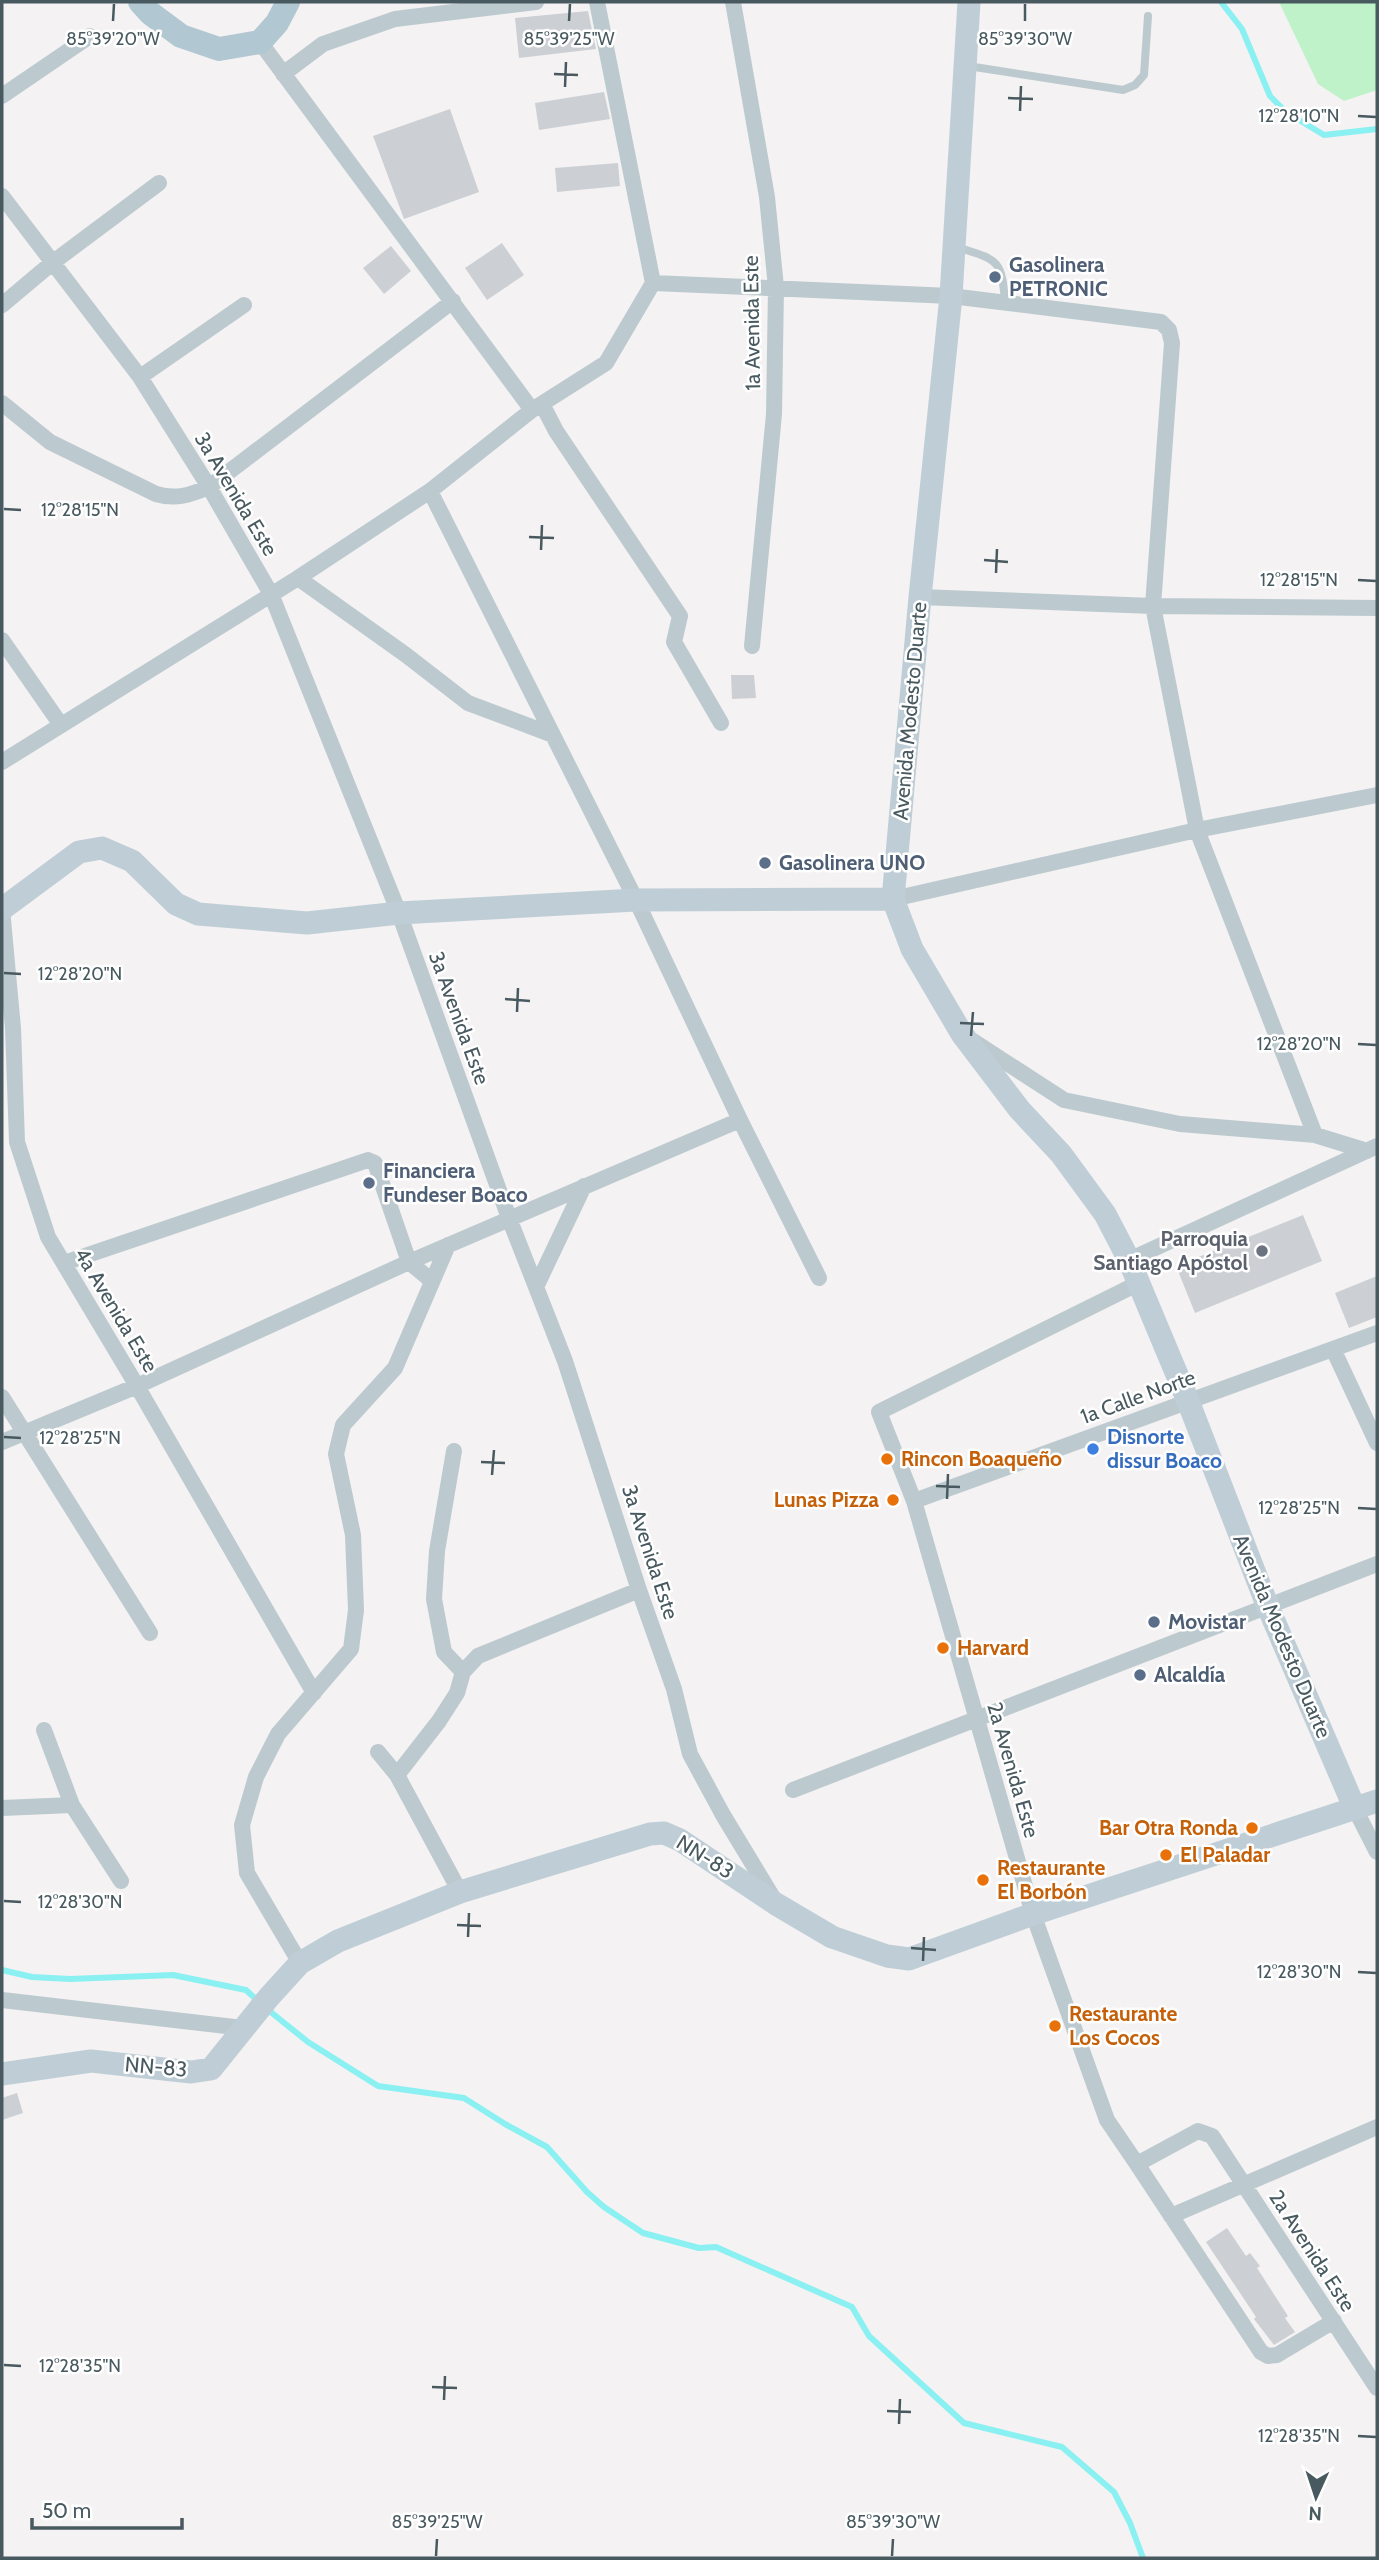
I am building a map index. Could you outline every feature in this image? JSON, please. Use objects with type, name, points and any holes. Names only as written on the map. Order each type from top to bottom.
[{"type":"main road","points":[[140,2],[181,36],[219,49],[260,43],[277,23],[288,2]]},
{"type":"main road","name":"Avenida Modesto Duarte","points":[[969,2],[951,296],[893,899],[912,949],[962,1034],[1019,1109],[1069,1164],[1105,1214],[1129,1260],[1188,1401],[1268,1607],[1355,1809]]},
{"type":"main road","points":[[2,909],[79,852],[102,848],[132,861],[176,905],[198,914],[307,923],[399,914],[636,900],[893,899]]},
{"type":"main road","name":"NN-83","points":[[2,2074],[91,2061],[191,2072],[211,2069],[269,1997],[300,1964],[338,1941],[460,1892],[650,1834],[664,1833],[680,1840],[776,1904],[832,1937],[897,1959],[909,1959],[1033,1914],[1377,1801]]},
{"type":"street","points":[[393,2],[395,19]]},
{"type":"street","points":[[284,74],[323,44],[395,19],[536,2]]},
{"type":"street","points":[[2,762],[298,578],[430,491],[537,407],[606,363],[653,282],[597,2]]},
{"type":"street","name":"1a Avenida Este","points":[[733,2],[767,197],[776,287],[774,414],[752,646]]},
{"type":"street","points":[[2,96],[90,36]]},
{"type":"street","points":[[260,43],[453,301],[556,431],[680,616],[674,642],[721,723]]},
{"type":"street","points":[[2,305],[52,263],[159,183]]},
{"type":"street","name":"3a Avenida Este","points":[[2,196],[140,377],[271,593],[399,914],[509,1218],[565,1361],[674,1689],[690,1754],[776,1904]]},
{"type":"street","points":[[653,282],[951,296],[1161,322],[1169,330],[1172,343],[1153,606],[1197,830],[1315,1135]]},
{"type":"street","points":[[2,403],[50,442],[156,494],[170,498],[186,497],[209,487],[453,301]]},
{"type":"street","points":[[140,377],[244,305]]},
{"type":"street","points":[[430,491],[636,900],[740,1120],[819,1278]]},
{"type":"street","points":[[298,578],[468,703],[553,735]]},
{"type":"street","points":[[920,597],[1153,606],[1377,608]]},
{"type":"street","points":[[2,640],[61,725]]},
{"type":"street","points":[[893,899],[1197,830],[1377,795]]},
{"type":"street","name":"4a Avenida Este","points":[[2,909],[13,1028],[18,1142],[48,1237],[314,1693]]},
{"type":"street","points":[[962,1034],[1064,1100],[1180,1124],[1315,1135],[1372,1148]]},
{"type":"street","points":[[2,1442],[137,1386],[409,1262],[740,1120]]},
{"type":"street","points":[[1129,1260],[1372,1148]]},
{"type":"street","points":[[64,1263],[368,1160],[375,1163],[409,1262],[432,1281]]},
{"type":"street","points":[[536,1287],[584,1186]]},
{"type":"street","points":[[300,1964],[247,1873],[242,1825],[256,1777],[278,1734],[351,1649],[356,1610],[353,1535],[335,1454],[338,1441],[343,1425],[395,1368],[448,1245]]},
{"type":"street","name":"2a Avenida Este","points":[[1138,1284],[879,1412],[914,1501],[1033,1914],[1107,2120],[1137,2164],[1198,2132],[1212,2136],[1377,2388]]},
{"type":"street","name":"1a Calle Norte","points":[[914,1501],[1377,1333]]},
{"type":"street","points":[[1333,1349],[1377,1443]]},
{"type":"street","points":[[2,1397],[150,1633]]},
{"type":"street","points":[[454,1451],[439,1539],[434,1599],[444,1652],[463,1672]]},
{"type":"street","points":[[793,1790],[1377,1564]]},
{"type":"street","points":[[397,1775],[439,1721],[457,1693],[463,1672],[478,1656],[639,1590]]},
{"type":"street","points":[[44,1730],[72,1805],[121,1881]]},
{"type":"street","points":[[378,1752],[397,1775],[460,1892]]},
{"type":"street","points":[[2,1808],[72,1805]]},
{"type":"street","points":[[1355,1809],[1377,1852]]},
{"type":"street","points":[[2,2000],[247,2024]]},
{"type":"street","points":[[1171,2216],[1377,2127]]},
{"type":"street","points":[[1137,2164],[1261,2352],[1268,2356],[1277,2355],[1334,2321]]},
{"type":"lane","points":[[965,65],[1123,90],[1135,85],[1144,75],[1148,16]]},
{"type":"lane","points":[[954,247],[990,258],[999,265],[1003,276],[1005,303]]},
{"type":"green space","points":[[1279,2],[1377,2],[1377,90],[1344,101],[1318,84]]},
{"type":"building","points":[[588,11],[596,49],[519,58],[515,18]]},
{"type":"building","points":[[604,92],[610,119],[539,130],[535,103]]},
{"type":"building","points":[[450,109],[479,192],[404,219],[373,136]]},
{"type":"building","points":[[618,163],[620,186],[557,192],[555,168]]},
{"type":"building","points":[[502,243],[524,275],[487,300],[465,268]]},
{"type":"building","points":[[391,246],[411,271],[384,294],[363,268]]},
{"type":"building","points":[[731,675],[754,675],[756,698],[732,699]]},
{"type":"building","points":[[1303,1215],[1322,1261],[1195,1313],[1176,1266]]},
{"type":"building","points":[[1377,1276],[1377,1317],[1349,1328],[1335,1293]]},
{"type":"building","points":[[17,2093],[23,2113],[2,2120],[2,2098]]},
{"type":"building","points":[[1227,2228],[1246,2256],[1250,2253],[1260,2266],[1257,2268],[1288,2316],[1285,2318],[1295,2332],[1274,2345],[1254,2319],[1256,2317],[1206,2242]]},
{"type":"waterway","points":[[1221,2],[1242,29],[1270,96],[1286,112],[1324,135],[1377,129]]},
{"type":"waterway","points":[[2,1970],[32,1977],[70,1979],[173,1975],[246,1990],[259,2002]]},
{"type":"waterway","points":[[267,2009],[308,2042],[378,2086],[464,2098],[547,2147],[587,2192],[643,2233],[699,2248],[716,2247],[852,2307],[869,2336],[964,2423],[1062,2447],[1114,2492],[1130,2523],[1143,2558]]},
{"type":"place","name":"Gasolinera PETRONIC","points":[[995,277]]},
{"type":"place","name":"Gasolinera UNO","points":[[765,863]]},
{"type":"place","name":"Financiera Fundeser Boaco","points":[[369,1183]]},
{"type":"place","name":"Parroquia Santiago Apóstol","points":[[1262,1251]]},
{"type":"place","name":"Disnorte dissur Boaco","points":[[1093,1449]]},
{"type":"place","name":"Rincon Boaqueño","points":[[887,1459]]},
{"type":"place","name":"Lunas Pizza","points":[[893,1500]]},
{"type":"place","name":"Movistar","points":[[1154,1622]]},
{"type":"place","name":"Harvard","points":[[943,1648]]},
{"type":"place","name":"Alcaldía","points":[[1140,1675]]},
{"type":"place","name":"Bar Otra Ronda","points":[[1252,1828]]},
{"type":"place","name":"El Paladar","points":[[1166,1855]]},
{"type":"place","name":"Restaurante El Borbón","points":[[983,1880]]},
{"type":"place","name":"Restaurante Los Cocos","points":[[1055,2026]]}]
